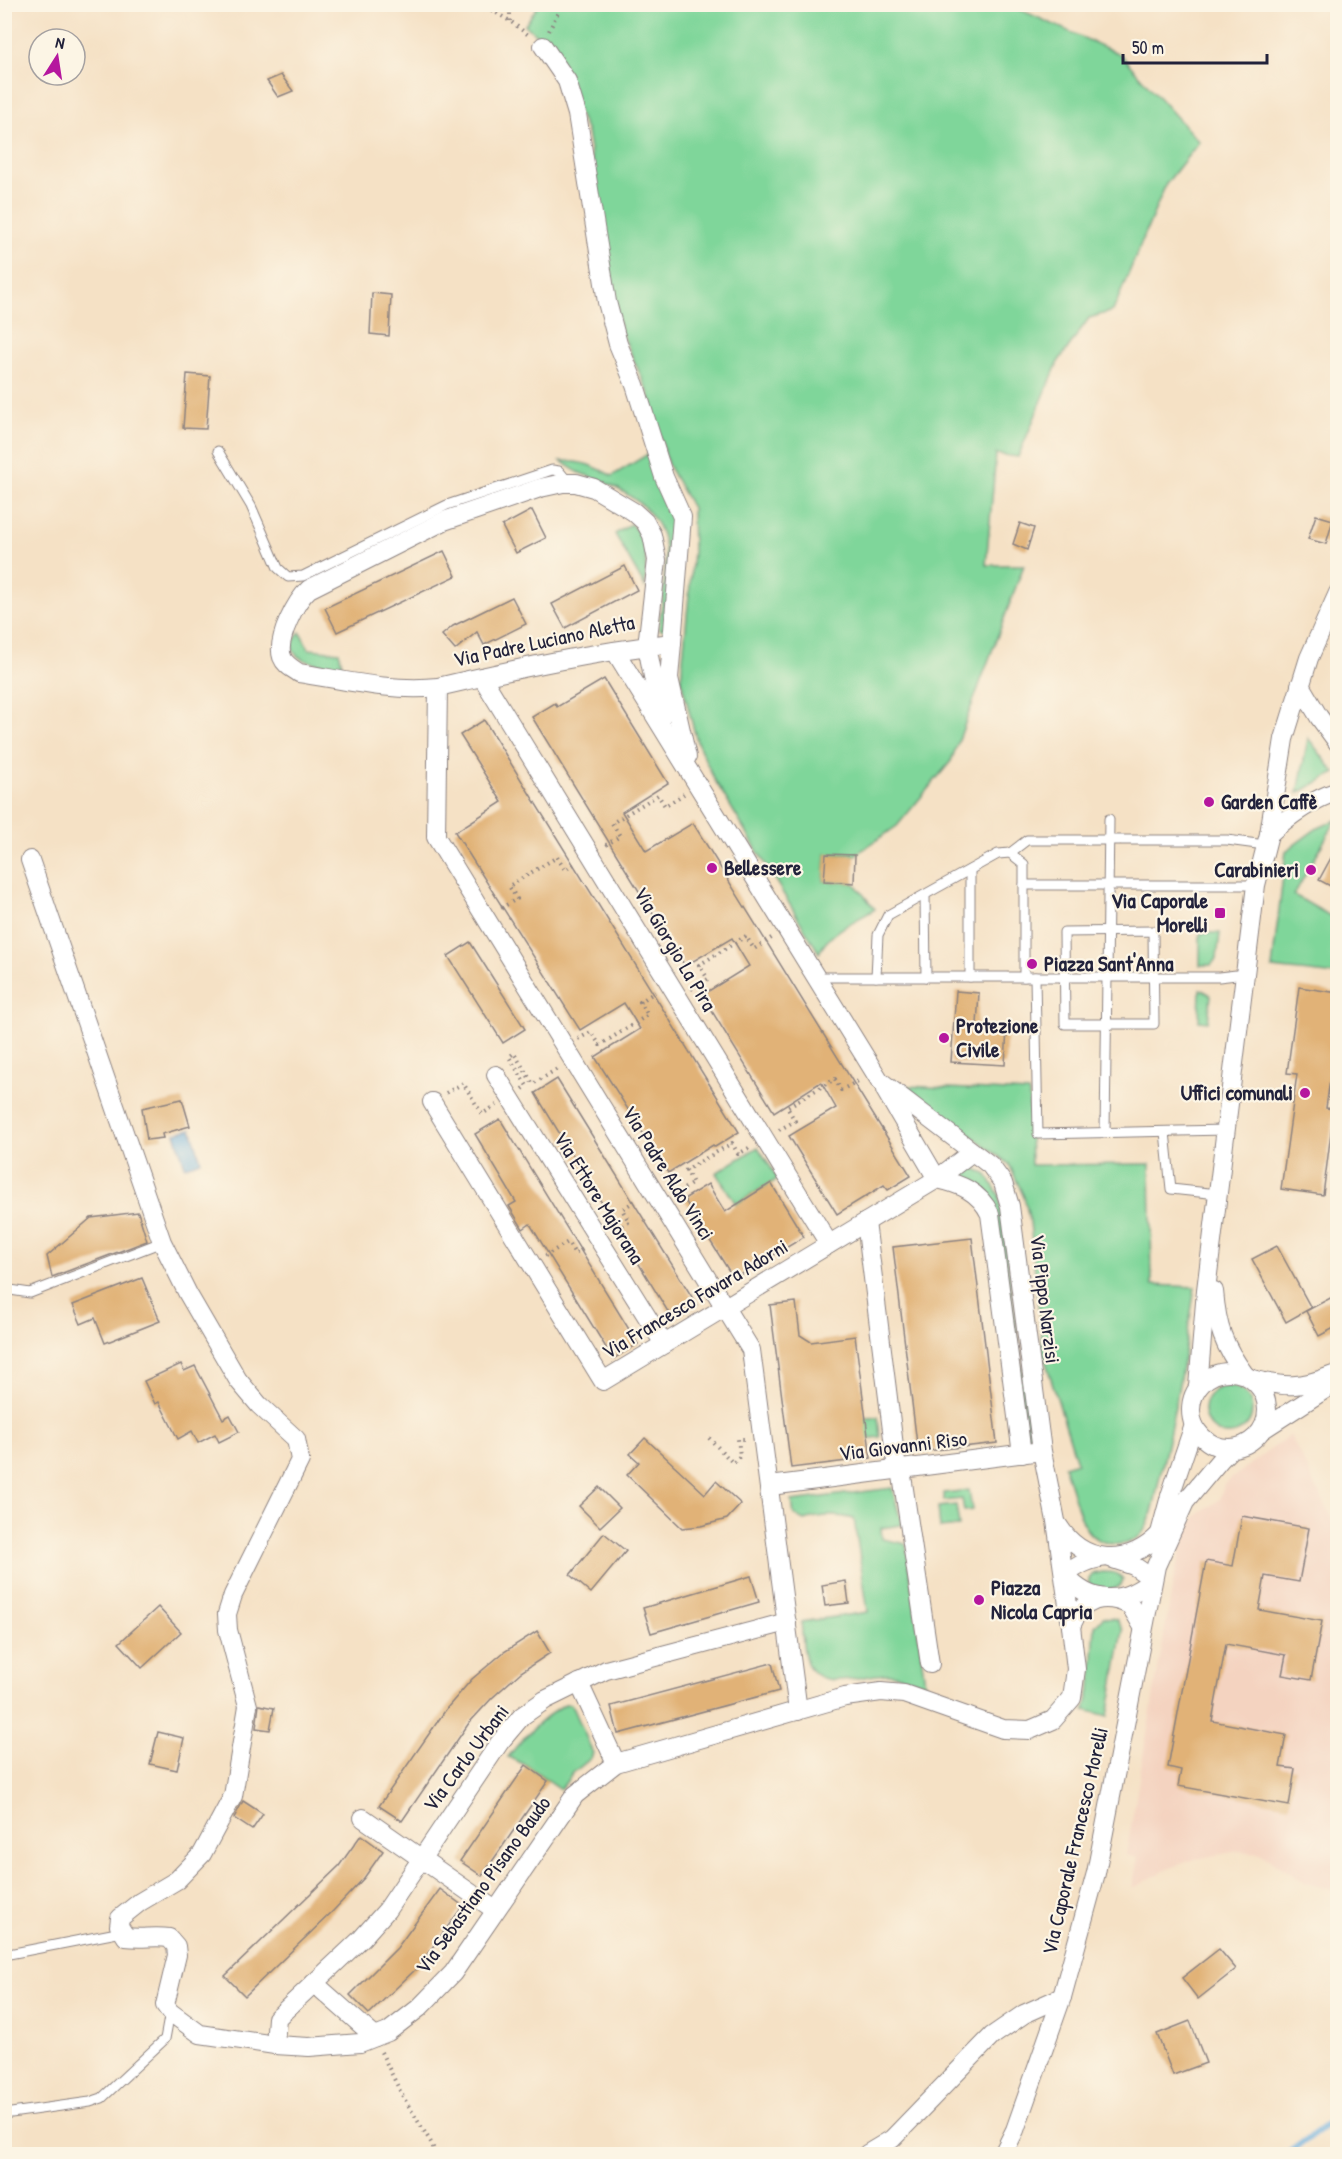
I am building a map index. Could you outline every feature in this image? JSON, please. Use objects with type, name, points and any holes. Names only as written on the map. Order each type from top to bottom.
[{"type":"street","points":[[543,46],[567,81],[577,114],[607,302],[615,333],[635,385],[664,477],[682,518],[669,678],[695,779]]},
{"type":"street","name":"Via Padre Luciano Aletta","points":[[576,483],[594,488],[634,512],[645,522],[652,535],[657,560],[647,646],[418,689],[393,688],[299,673],[288,666],[282,656],[281,643],[299,598],[309,589],[444,521],[540,488],[576,483]]},
{"type":"street","points":[[1198,1387],[1204,1309],[1256,885],[1267,839],[1284,739],[1309,658],[1338,593]]},
{"type":"street","points":[[663,728],[647,646],[672,643]]},
{"type":"street","name":"Via Pippo Narzisi","points":[[615,651],[877,1076],[990,1166],[1003,1183],[1010,1206],[1042,1451],[1065,1575],[1076,1669],[1072,1698],[1053,1720],[1030,1730],[1003,1729],[904,1695],[881,1692],[845,1697],[798,1711]]},
{"type":"street","name":"Via Giorgio La Pira","points":[[482,677],[829,1244]]},
{"type":"street","points":[[1300,685],[1338,743]]},
{"type":"street","name":"Via Padre Aldo Vinci","points":[[438,687],[436,837],[752,1350],[798,1711]]},
{"type":"street","points":[[1267,839],[1288,818],[1313,801],[1338,791]]},
{"type":"street","points":[[30,860],[162,1242],[188,1294],[238,1380],[260,1405],[296,1439],[300,1460],[233,1595],[227,1614],[228,1630],[248,1706],[233,1796],[202,1854],[177,1880],[140,1902],[120,1918],[119,1926],[126,1937],[158,1936],[169,1938],[176,1946],[177,1955],[165,2005],[170,2012]]},
{"type":"street","name":"Via Ettore Majorana","points":[[496,1075],[663,1344]]},
{"type":"street","points":[[877,1076],[937,1179],[960,1184],[973,1191],[985,1203],[990,1214],[1022,1454]]},
{"type":"street","name":"Via Francesco Favara Adorni","points":[[432,1102],[603,1381],[937,1179],[972,1152]]},
{"type":"street","points":[[866,1222],[899,1469],[930,1664]]},
{"type":"street","points":[[1211,1256],[1217,1325],[1229,1354],[1248,1377],[1259,1386],[1267,1403],[1266,1421],[1262,1430]]},
{"type":"street","points":[[1338,1373],[1312,1384],[1292,1386],[1276,1386],[1232,1372],[1219,1373],[1207,1378],[1198,1387],[1192,1400],[1190,1413],[1197,1433],[1209,1443],[1232,1448],[1249,1443],[1262,1430],[1338,1381]]},
{"type":"street","points":[[1154,1572],[1160,1534],[1170,1496],[1194,1425]]},
{"type":"street","points":[[1071,1626],[1083,1607],[1093,1601],[1129,1594],[1143,1587],[1154,1572],[1185,1502],[1232,1448]]},
{"type":"street","name":"Via Giovanni Riso","points":[[770,1486],[1042,1451]]},
{"type":"street","points":[[1056,1521],[1065,1536],[1078,1547],[1094,1555],[1154,1572]]},
{"type":"street","points":[[1143,1626],[1130,1605],[1084,1593],[1073,1586],[1065,1575],[1078,1564],[1092,1559],[1125,1556],[1138,1552],[1160,1534]]},
{"type":"street","name":"Via Caporale Francesco Morelli","points":[[1003,2154],[1015,2130],[1062,1997],[1096,1873],[1154,1572]]},
{"type":"street","name":"Via Carlo Urbani","points":[[274,2045],[277,2018],[362,1938],[387,1910],[500,1743],[522,1716],[545,1700],[606,1670],[787,1622]]},
{"type":"street","points":[[579,1683],[616,1762]]},
{"type":"street","name":"Via Sebastiano Pisano Baudo","points":[[170,2012],[200,2034],[274,2045],[309,2047],[360,2043],[388,2032],[418,2008],[453,1973],[575,1795],[616,1762],[798,1711]]},
{"type":"street","points":[[363,1818],[495,1910]]},
{"type":"street","points":[[314,1983],[375,2037]]},
{"type":"street","points":[[867,2154],[892,2139],[992,2036],[1024,2014],[1062,1997]]},
{"type":"lane","points":[[218,451],[251,506],[278,568],[288,577],[303,576],[420,517],[457,502],[552,470],[560,471],[569,483]]},
{"type":"lane","points":[[1105,1133],[1109,819]]},
{"type":"lane","points":[[876,977],[878,935],[888,915],[998,854],[1010,853],[1027,840],[1267,839]]},
{"type":"lane","points":[[1010,853],[1024,864],[1024,977]]},
{"type":"lane","points":[[970,870],[970,977]]},
{"type":"lane","points":[[1024,885],[1256,885]]},
{"type":"lane","points":[[925,895],[926,977]]},
{"type":"lane","points":[[1153,931],[1154,1024],[1065,1024],[1065,977],[1064,932],[1153,931]]},
{"type":"lane","points":[[817,977],[1219,977],[1245,974]]},
{"type":"lane","points":[[1035,977],[1038,1134],[1226,1130]]},
{"type":"lane","points":[[1165,1132],[1171,1189],[1218,1194]]},
{"type":"lane","points":[[4,1290],[30,1293],[162,1242]]},
{"type":"lane","points":[[4,1955],[122,1932]]},
{"type":"lane","points":[[4,2114],[90,2102],[102,2098],[165,2039],[170,2012]]},
{"type":"path","points":[[481,4],[510,21],[543,46],[562,4]]},
{"type":"path","points":[[510,4],[510,21]]},
{"type":"path","points":[[485,918],[516,899],[508,886],[557,856],[565,870],[620,836],[612,823],[658,795],[665,806],[695,779]]},
{"type":"path","points":[[527,1086],[509,1057],[514,1053],[533,1084],[591,1032],[600,1045],[648,1015],[639,1002],[708,979],[699,965],[746,936],[754,949],[787,929]]},
{"type":"path","points":[[787,1107],[835,1079],[841,1090],[877,1076]]},
{"type":"path","points":[[463,1083],[482,1114]]},
{"type":"path","points":[[660,1202],[693,1183],[686,1170],[710,1156]]},
{"type":"path","points":[[709,1438],[733,1463],[740,1456],[738,1439],[764,1437]]},
{"type":"path","points":[[385,2061],[402,2095],[432,2144],[435,2154]]},
{"type":"shaded area","points":[[1290,1435],[1337,1528],[1337,1891],[1305,1883],[1261,1853],[1239,1851],[1195,1859],[1165,1870],[1132,1889],[1138,1858],[1126,1855],[1174,1577],[1185,1535],[1195,1517],[1220,1499],[1224,1484]]},
{"type":"green space","points":[[539,4],[1013,5],[1120,54],[1199,142],[1166,184],[1113,311],[1089,318],[1058,362],[1018,457],[996,454],[986,565],[1024,565],[951,761],[897,826],[855,855],[826,854],[824,881],[854,883],[875,909],[836,933],[819,953],[714,779],[697,742],[681,680],[693,552],[692,508],[668,465],[649,394],[620,329],[587,132],[549,46],[525,25]]},
{"type":"green space","points":[[648,454],[676,520],[666,630],[659,629],[666,559],[664,541],[657,524],[646,509],[628,495],[602,481],[577,472],[561,461],[588,465],[612,476]]},
{"type":"green space","points":[[631,524],[644,546],[645,587],[615,534]]},
{"type":"green space","points":[[300,632],[309,649],[339,652],[343,668],[315,663],[297,656],[293,650],[293,642]]},
{"type":"green space","points":[[1308,738],[1335,773],[1298,793]]},
{"type":"green space","points":[[1336,820],[1294,895],[1337,920],[1337,975],[1272,968],[1286,851],[1316,829]]},
{"type":"green space","points":[[1200,933],[1220,933],[1217,958],[1211,965],[1200,965]]},
{"type":"green space","points":[[1200,989],[1211,995],[1208,1022],[1199,1021]]},
{"type":"green space","points":[[906,1086],[1029,1092],[1031,1165],[1150,1164],[1152,1285],[1195,1287],[1175,1406],[1151,1517],[1140,1536],[1132,1541],[1123,1544],[1106,1543],[1096,1539],[1087,1530],[1064,1466],[1077,1462],[1043,1353],[1030,1222],[1024,1197],[1009,1164]]},
{"type":"green space","points":[[758,1147],[778,1179],[736,1204],[716,1173]]},
{"type":"green space","points":[[973,1167],[987,1175],[999,1195],[1031,1436],[1027,1436],[989,1198],[963,1174],[966,1169]]},
{"type":"green space","points":[[1223,1386],[1233,1386],[1245,1393],[1252,1405],[1252,1415],[1245,1427],[1233,1434],[1223,1434],[1208,1423],[1204,1415],[1204,1405],[1215,1390]]},
{"type":"green space","points":[[878,1417],[880,1437],[830,1443],[827,1423]]},
{"type":"green space","points":[[892,1488],[902,1525],[881,1528],[882,1539],[906,1544],[925,1683],[889,1674],[844,1680],[822,1678],[813,1672],[805,1659],[801,1622],[868,1612],[854,1519],[829,1516],[804,1520],[794,1515],[792,1501]]},
{"type":"green space","points":[[969,1490],[972,1510],[964,1511],[962,1499],[944,1501],[944,1493]]},
{"type":"green space","points":[[956,1505],[959,1526],[940,1528],[938,1507]]},
{"type":"green space","points":[[1102,1572],[1118,1575],[1123,1579],[1121,1584],[1114,1589],[1109,1589],[1089,1584],[1089,1579],[1093,1574]]},
{"type":"green space","points":[[1103,1617],[1116,1619],[1123,1630],[1108,1716],[1085,1710],[1091,1686],[1095,1626]]},
{"type":"green space","points":[[565,1704],[571,1704],[574,1709],[593,1753],[591,1758],[573,1773],[561,1789],[526,1765],[508,1757],[534,1728]]},
{"type":"water","points":[[191,1129],[201,1161],[185,1166],[175,1133]]},
{"type":"building","points":[[281,75],[293,91],[278,97],[267,81]]},
{"type":"building","points":[[372,293],[391,295],[389,336],[370,334]]},
{"type":"building","points":[[187,374],[210,376],[206,429],[183,428]]},
{"type":"building","points":[[532,510],[546,538],[516,553],[502,526]]},
{"type":"building","points":[[1316,515],[1333,520],[1326,544],[1308,539]]},
{"type":"building","points":[[1020,523],[1034,528],[1027,550],[1013,544]]},
{"type":"building","points":[[444,551],[456,576],[337,632],[325,608]]},
{"type":"building","points":[[625,566],[637,590],[565,628],[552,604]]},
{"type":"building","points":[[512,597],[526,624],[484,645],[477,632],[455,650],[442,635],[453,626]]},
{"type":"building","points":[[604,679],[668,783],[622,812],[646,851],[693,823],[911,1176],[888,1190],[884,1185],[837,1214],[789,1136],[836,1108],[821,1082],[774,1112],[702,995],[749,966],[732,938],[685,966],[532,717],[555,703],[557,707]]},
{"type":"building","points":[[484,720],[739,1132],[668,1173],[595,1057],[640,1029],[624,1003],[580,1030],[455,832],[502,802],[460,735]]},
{"type":"building","points":[[1338,845],[1338,890],[1319,880]]},
{"type":"building","points":[[826,854],[855,855],[854,883],[824,881]]},
{"type":"building","points":[[470,942],[525,1029],[503,1043],[448,956]]},
{"type":"building","points":[[1299,987],[1338,993],[1338,1021],[1326,1108],[1334,1109],[1323,1195],[1281,1189],[1297,1074],[1287,1073]]},
{"type":"building","points":[[956,991],[979,993],[977,1025],[1007,1028],[1005,1065],[951,1062]]},
{"type":"building","points":[[557,1079],[697,1305],[673,1320],[535,1093]]},
{"type":"building","points":[[182,1099],[190,1126],[162,1134],[163,1138],[147,1140],[142,1108]]},
{"type":"building","points":[[500,1119],[638,1344],[613,1359],[530,1224],[523,1229],[509,1206],[516,1202],[475,1134]]},
{"type":"building","points":[[771,1183],[804,1237],[734,1279],[684,1199],[708,1184],[725,1212]]},
{"type":"building","points":[[138,1212],[147,1241],[52,1277],[47,1256],[91,1218]]},
{"type":"building","points":[[972,1238],[997,1443],[918,1452],[893,1247]]},
{"type":"building","points":[[1277,1246],[1311,1308],[1286,1322],[1252,1259]]},
{"type":"building","points":[[142,1278],[160,1321],[105,1343],[95,1318],[81,1324],[73,1305]]},
{"type":"building","points":[[1338,1294],[1338,1326],[1319,1336],[1306,1311]]},
{"type":"building","points":[[796,1302],[800,1335],[811,1342],[855,1336],[871,1458],[791,1468],[770,1305]]},
{"type":"building","points":[[181,1364],[184,1371],[195,1366],[223,1419],[230,1415],[239,1432],[219,1442],[215,1434],[198,1443],[192,1431],[178,1439],[159,1402],[155,1404],[144,1381]]},
{"type":"building","points":[[645,1438],[705,1494],[716,1481],[741,1504],[727,1519],[682,1528],[627,1475],[639,1462],[630,1454]]},
{"type":"building","points":[[599,1487],[620,1508],[600,1527],[579,1506]]},
{"type":"building","points":[[1242,1516],[1309,1528],[1299,1582],[1265,1576],[1259,1610],[1322,1621],[1311,1680],[1282,1675],[1286,1655],[1226,1644],[1212,1721],[1286,1735],[1280,1767],[1295,1769],[1289,1806],[1178,1786],[1181,1770],[1168,1767],[1206,1561],[1233,1566]]},
{"type":"building","points":[[604,1533],[626,1551],[591,1593],[570,1575]]},
{"type":"building","points":[[751,1576],[759,1602],[651,1633],[643,1608]]},
{"type":"building","points":[[846,1581],[849,1603],[825,1606],[822,1585]]},
{"type":"building","points":[[158,1607],[181,1632],[142,1668],[119,1643]]},
{"type":"building","points":[[537,1631],[550,1653],[521,1672],[469,1723],[402,1821],[379,1806],[447,1708],[472,1679],[504,1652]]},
{"type":"building","points":[[772,1663],[779,1691],[618,1734],[611,1706]]},
{"type":"building","points":[[259,1705],[274,1708],[270,1730],[256,1728]]},
{"type":"building","points":[[158,1732],[184,1738],[177,1770],[150,1764]]},
{"type":"building","points":[[526,1765],[548,1781],[482,1876],[460,1861]]},
{"type":"building","points":[[243,1801],[263,1814],[252,1830],[234,1818]]},
{"type":"building","points":[[361,1835],[383,1851],[364,1878],[245,1996],[225,1976],[339,1866]]},
{"type":"building","points":[[440,1889],[463,1906],[417,1968],[369,2014],[350,1995],[397,1948]]},
{"type":"building","points":[[1219,1949],[1236,1969],[1198,1999],[1182,1978]]},
{"type":"building","points":[[1190,2021],[1206,2063],[1173,2075],[1157,2034]]},
{"type":"waterway","points":[[1287,2154],[1329,2123],[1338,2120]]},
{"type":"place","name":"Garden Caffè","points":[[1209,802]]},
{"type":"place","name":"Bellessere","points":[[712,868]]},
{"type":"place","name":"Carabinieri","points":[[1311,870]]},
{"type":"place","name":"Via Caporale Morelli","points":[[1220,913]]},
{"type":"place","name":"Piazza Sant'Anna","points":[[1032,964]]},
{"type":"place","name":"Protezione Civile","points":[[944,1038]]},
{"type":"place","name":"Uffici comunali","points":[[1305,1093]]},
{"type":"place","name":"Piazza Nicola Capria","points":[[979,1600]]}]
